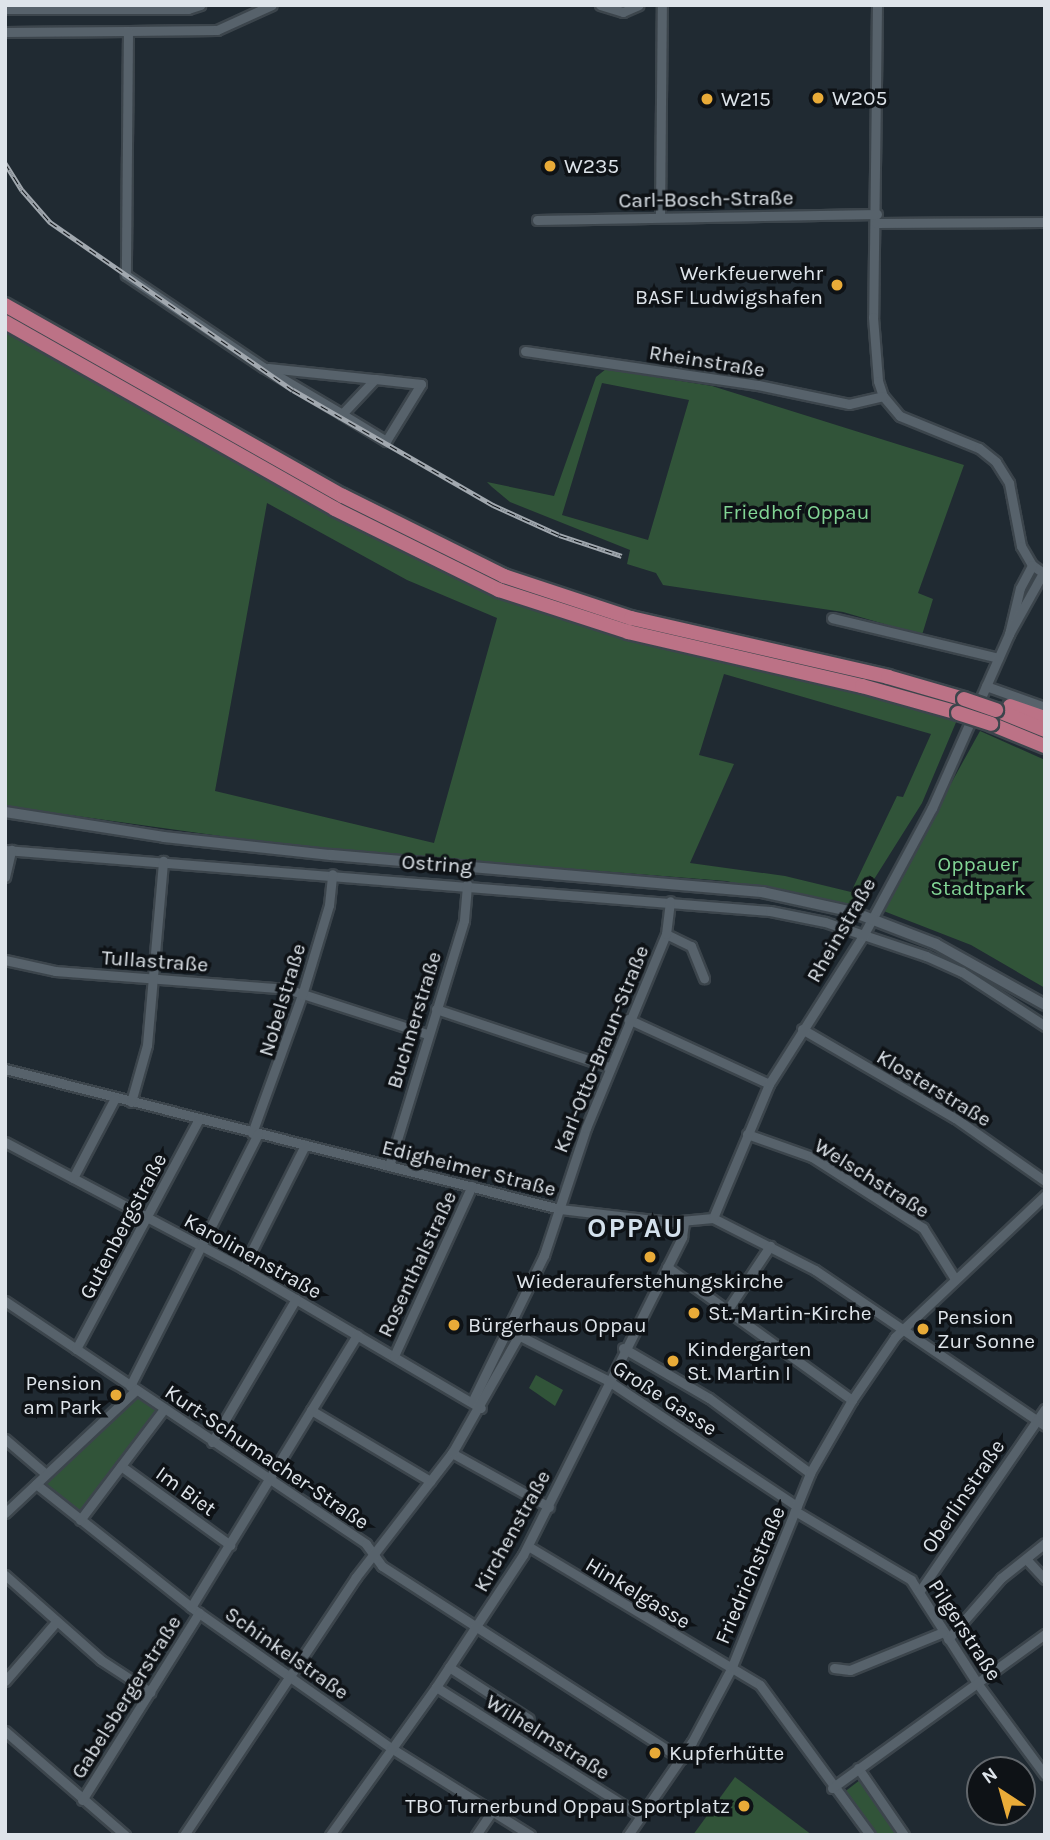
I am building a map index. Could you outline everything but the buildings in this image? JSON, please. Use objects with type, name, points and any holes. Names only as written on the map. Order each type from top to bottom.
[{"type":"highway","points":[[5,305],[343,496],[504,576],[631,618],[966,695],[1045,718]]},
{"type":"highway","points":[[5,322],[387,537],[499,590],[628,632],[863,686],[958,713],[1045,746]]},
{"type":"highway","points":[[998,706],[1045,730]]},
{"type":"street","points":[[7,9],[188,9],[200,5]]},
{"type":"street","points":[[5,32],[217,30],[272,5]]},
{"type":"street","points":[[600,5],[623,12],[639,5]]},
{"type":"street","points":[[660,217],[662,5]]},
{"type":"street","points":[[877,5],[876,347],[883,396],[911,423],[979,448],[996,463],[1009,483],[1016,529],[1032,565],[1044,573]]},
{"type":"street","points":[[128,31],[126,275],[263,367],[386,441],[422,384],[263,367]]},
{"type":"street","name":"Carl-Bosch-Straße","points":[[537,220],[660,217],[1045,222]]},
{"type":"street","name":"Rheinstraße","points":[[525,351],[758,385],[849,404],[883,396]]},
{"type":"street","points":[[342,414],[375,379]]},
{"type":"street","name":"Rheinstraße","points":[[1009,634],[1023,578],[1032,565]]},
{"type":"street","name":"Rheinstraße","points":[[712,1218],[769,1084],[863,936],[932,807],[1009,634],[1044,573]]},
{"type":"street","points":[[832,618],[998,658]]},
{"type":"street","points":[[986,686],[1045,707]]},
{"type":"street","points":[[5,812],[164,837],[317,854],[728,887],[815,902],[871,918],[968,959],[1045,1005]]},
{"type":"street","points":[[5,877],[8,850]]},
{"type":"street","name":"Ostring","points":[[8,850],[467,884],[771,911],[863,936],[962,972],[1045,1026]]},
{"type":"street","points":[[131,1102],[145,1058],[155,979],[163,861]]},
{"type":"street","name":"Nobelstraße","points":[[133,1388],[255,1133],[302,995],[329,905],[332,874]]},
{"type":"street","name":"Buchnerstraße","points":[[389,1166],[427,1034],[464,920],[467,884]]},
{"type":"street","name":"Karl-Otto-Braun-Straße","points":[[472,1402],[544,1255],[609,1068],[666,934],[670,901]]},
{"type":"street","points":[[666,934],[691,946],[705,979]]},
{"type":"street","name":"Tullastraße","points":[[5,960],[55,971],[274,988],[427,1034]]},
{"type":"street","points":[[436,1009],[609,1068]]},
{"type":"street","points":[[628,1019],[769,1084]]},
{"type":"street","name":"Klosterstraße","points":[[802,1030],[955,1118],[1045,1181]]},
{"type":"street","name":"Edigheimer Straße","points":[[5,1069],[560,1209],[684,1222],[712,1218]]},
{"type":"street","points":[[73,1178],[115,1098]]},
{"type":"street","name":"Gutenbergstraße","points":[[76,1349],[199,1119]]},
{"type":"street","name":"Welschstraße","points":[[747,1134],[812,1157],[923,1227],[955,1279]]},
{"type":"street","name":"Karolinenstraße","points":[[5,1142],[243,1268],[481,1408]]},
{"type":"street","points":[[243,1268],[305,1145]]},
{"type":"street","name":"Rosenthalstraße","points":[[394,1356],[472,1186]]},
{"type":"street","name":"Friedrichstraße","points":[[628,1835],[681,1759],[731,1670],[810,1473],[852,1400],[904,1329],[1044,1197]]},
{"type":"street","points":[[712,1218],[770,1246],[904,1329],[1041,1423]]},
{"type":"street","name":"Kirchenstraße","points":[[330,1835],[436,1687],[527,1546],[549,1507],[607,1380],[667,1267],[684,1222]]},
{"type":"street","points":[[729,1309],[770,1246]]},
{"type":"street","points":[[667,1267],[852,1400]]},
{"type":"street","points":[[212,1442],[296,1299]]},
{"type":"street","name":"Kurt-Schumacher-Straße","points":[[5,1301],[373,1552],[382,1566],[681,1759]]},
{"type":"street","name":"Große Gasse","points":[[508,1330],[607,1380],[796,1509]]},
{"type":"street","name":"Gabelsbergerstraße","points":[[82,1800],[150,1692],[230,1545],[357,1335]]},
{"type":"street","points":[[184,1835],[373,1552],[452,1453],[481,1408],[519,1335]]},
{"type":"street","points":[[624,1348],[709,1398],[810,1473]]},
{"type":"street","points":[[5,1513],[133,1388]]},
{"type":"street","points":[[80,1520],[164,1409]]},
{"type":"street","name":"Oberlinstraße","points":[[919,1591],[1041,1423],[1045,1409]]},
{"type":"street","points":[[311,1410],[430,1481]]},
{"type":"street","points":[[5,1439],[46,1474]]},
{"type":"street","points":[[452,1453],[549,1507]]},
{"type":"street","name":"Im Biet","points":[[121,1466],[230,1545]]},
{"type":"street","name":"Schinkelstraße","points":[[36,1484],[195,1610],[391,1748],[530,1835]]},
{"type":"street","name":"Pilgerstraße","points":[[796,1509],[911,1580],[977,1683],[1045,1774]]},
{"type":"street","points":[[834,1668],[850,1670],[946,1636],[1001,1578],[1045,1543]]},
{"type":"street","name":"Hinkelgasse","points":[[527,1546],[760,1685],[832,1788],[870,1835]]},
{"type":"street","points":[[1027,1560],[1045,1579]]},
{"type":"street","points":[[5,1575],[101,1660],[150,1692]]},
{"type":"street","points":[[5,1681],[56,1622]]},
{"type":"street","points":[[832,1788],[1045,1634]]},
{"type":"street","points":[[449,1667],[530,1719]]},
{"type":"street","name":"Wilhelmstraße","points":[[436,1687],[641,1816]]},
{"type":"street","points":[[5,1731],[125,1835]]},
{"type":"street","points":[[858,1768],[904,1835]]},
{"type":"street","points":[[477,1835],[492,1811]]},
{"type":"green space","points":[[5,330],[432,566],[504,598],[658,646],[848,689],[957,720],[922,803],[856,908],[726,881],[307,848],[5,806]],"holes":[[[267,503],[407,580],[497,618],[434,843],[215,791]],[[724,674],[931,734],[903,797],[897,796],[851,892],[785,876],[690,863],[734,764],[699,755]]]},
{"type":"green space","name":"Friedhof Oppau","points":[[606,369],[712,386],[964,465],[918,593],[933,599],[922,635],[843,612],[663,585],[656,573],[627,564],[630,550],[510,502],[487,482],[554,496],[596,377]],"holes":[[[602,383],[689,400],[648,540],[562,515]]]},
{"type":"green space","name":"Oppauer Stadtpark","points":[[980,731],[1045,760],[1045,988],[971,945],[881,910]]},
{"type":"green space","points":[[536,1375],[563,1390],[555,1406],[529,1388]]},
{"type":"green space","points":[[136,1394],[160,1410],[80,1516],[40,1484]]},
{"type":"green space","name":"TBO Turnerbund Oppau Sportplatz","points":[[735,1777],[812,1835],[693,1835]]},
{"type":"green space","points":[[860,1780],[899,1835],[875,1835],[843,1793]]},
{"type":"railway","points":[[5,163],[22,190],[50,222],[293,390],[493,505],[559,535],[622,556]]},
{"type":"place","name":"W205","points":[[818,98]]},
{"type":"place","name":"W215","points":[[707,99]]},
{"type":"place","name":"W235","points":[[550,166]]},
{"type":"place","name":"Werkfeuerwehr BASF Ludwigshafen","points":[[837,285]]},
{"type":"place","name":"Wiederauferstehungskirche","points":[[650,1257]]},
{"type":"place","name":"St.-Martin-Kirche","points":[[694,1313]]},
{"type":"place","name":"Bürgerhaus Oppau","points":[[454,1325]]},
{"type":"place","name":"Pension Zur Sonne","points":[[923,1329]]},
{"type":"place","name":"Kindergarten St. Martin I","points":[[673,1361]]},
{"type":"place","name":"Pension am Park","points":[[116,1395]]},
{"type":"place","name":"Kupferhütte","points":[[655,1753]]},
{"type":"place","name":"TBO Turnerbund Oppau Sportplatz","points":[[744,1806]]},
{"type":"district","name":"OPPAU","points":[[636,1228]]}]
